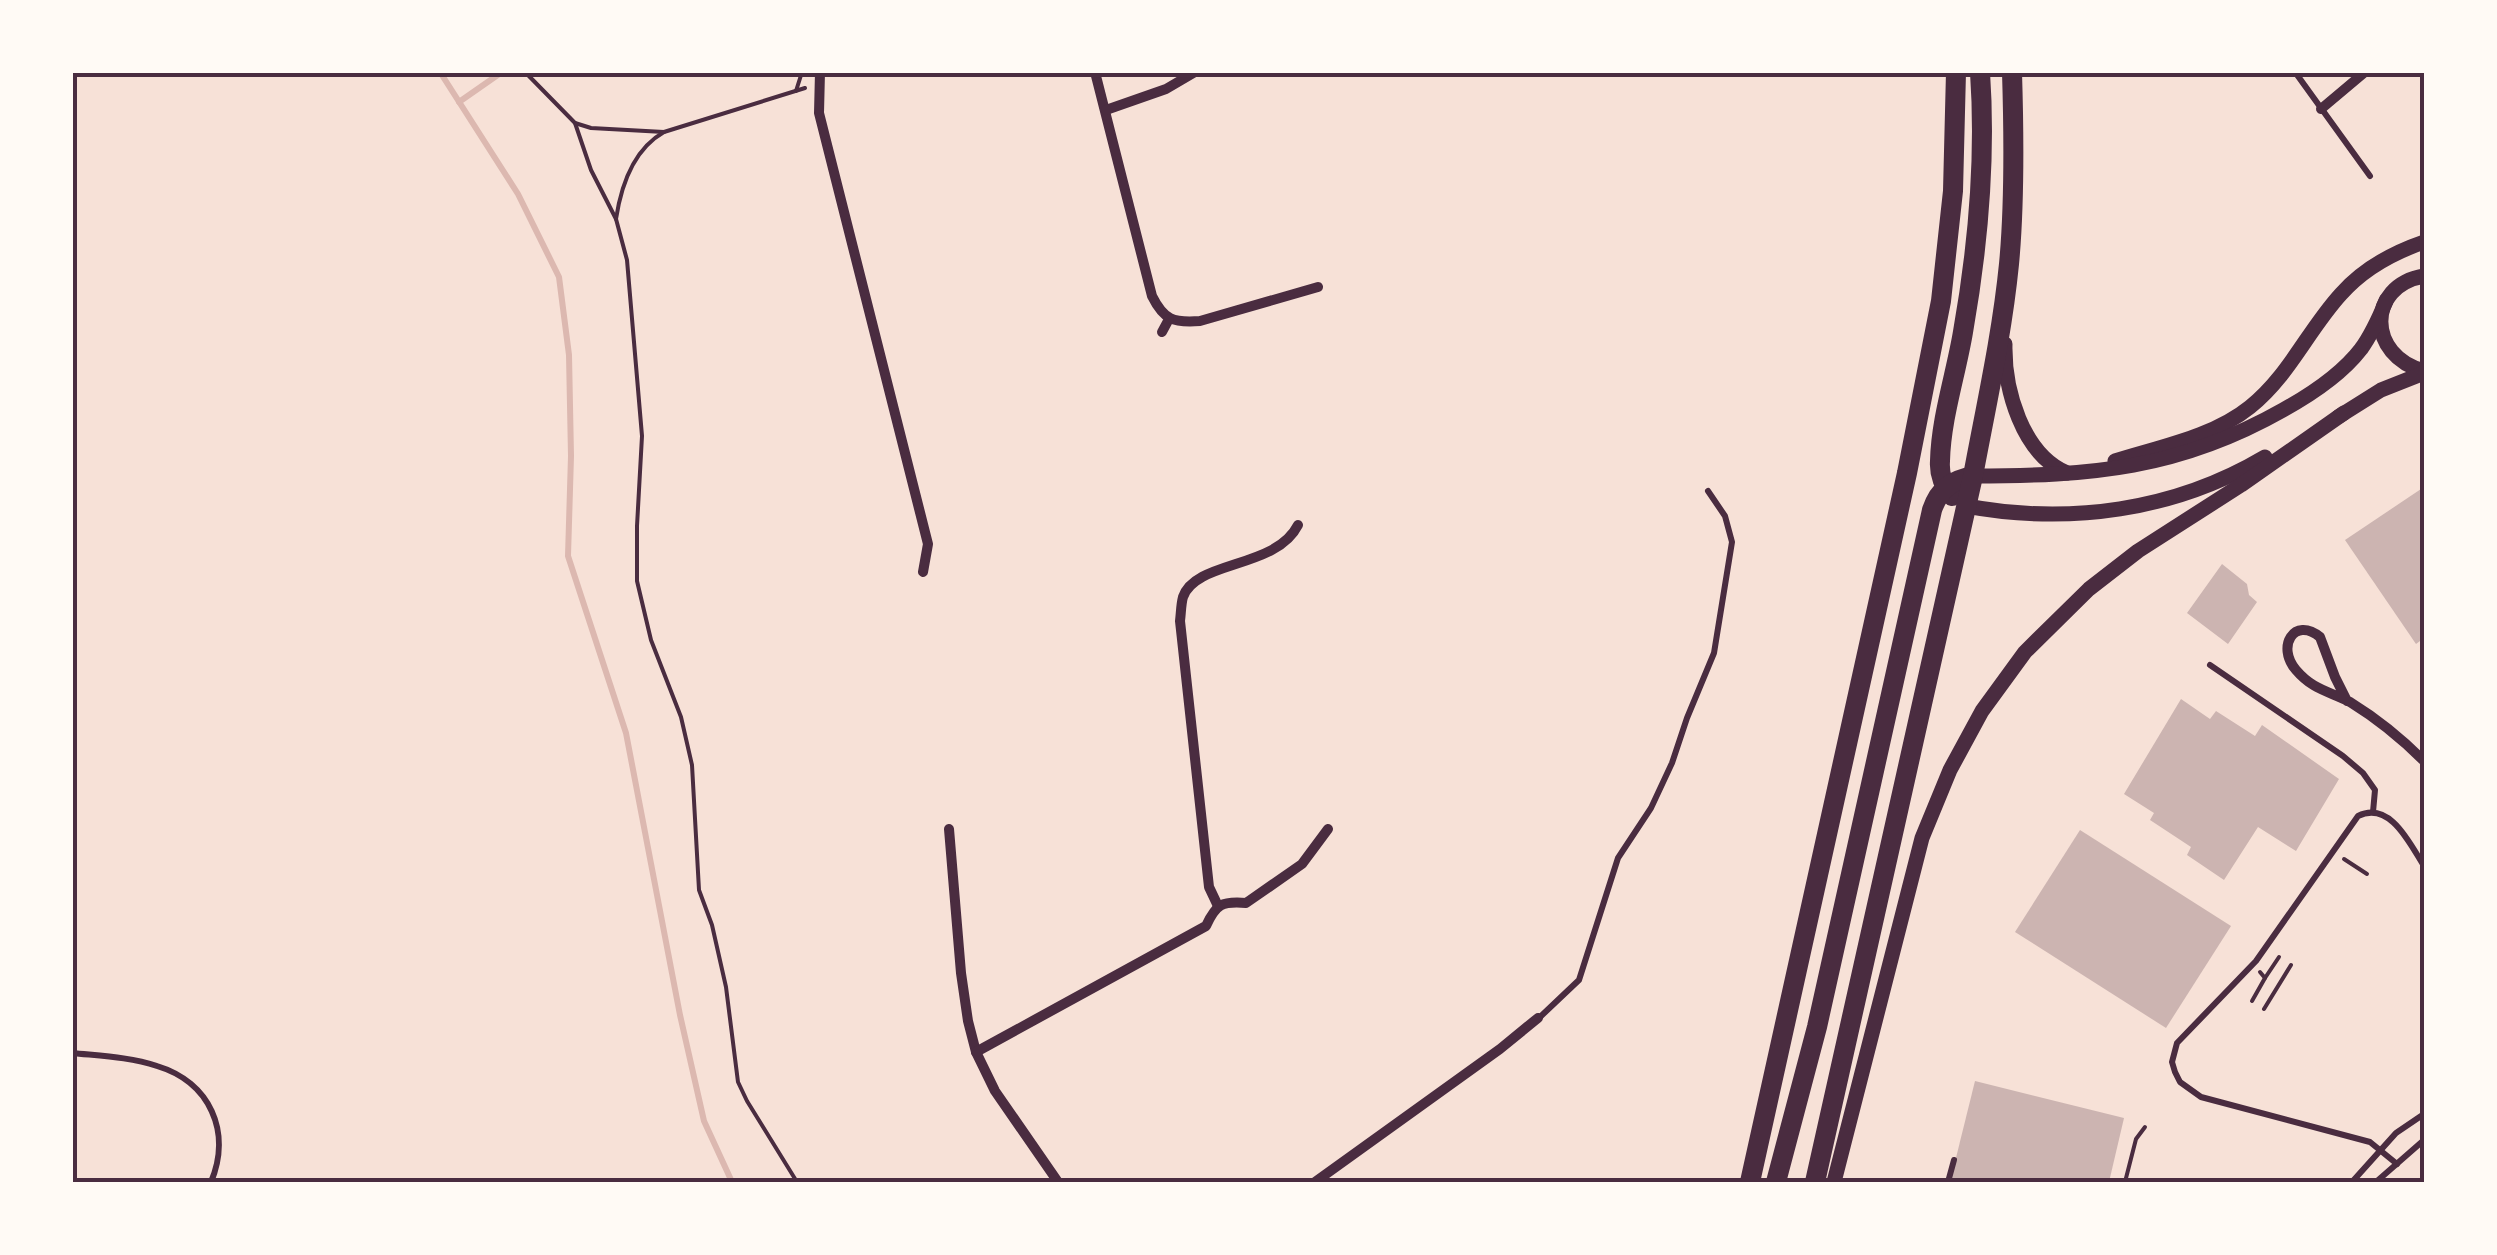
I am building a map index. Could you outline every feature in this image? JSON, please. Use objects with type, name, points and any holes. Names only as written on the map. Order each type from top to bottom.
[{"type":"highway","points":[[1750,1182],[1907,473],[1941,301],[1954,175],[1956,72]]},
{"type":"highway","points":[[1966,506],[1946,487],[1940,474],[1940,453],[1975,246],[1982,129],[1980,72]]},
{"type":"highway","points":[[1815,1182],[1973,476],[2008,265],[2012,72]]},
{"type":"highway","points":[[1776,1182],[1817,1027],[1930,518],[1946,487],[1973,476]]},
{"type":"main road","points":[[2008,265],[2004,366],[2010,394],[2036,450],[2052,466],[2073,473],[2183,439],[2239,416],[2276,383],[2350,284],[2380,261],[2424,242]]},
{"type":"main road","points":[[1973,476],[2126,468],[2220,441],[2274,415],[2317,389],[2345,366],[2368,339],[2398,287],[2424,273]]},
{"type":"main road","points":[[2386,302],[2382,327],[2386,343],[2402,362],[2424,372]]},
{"type":"main road","points":[[1834,1182],[1922,838],[1950,770],[1982,711],[2025,652],[2088,589],[2344,413],[2381,390],[2424,372]]},
{"type":"main road","points":[[1966,506],[2062,516],[2144,505],[2222,480],[2344,413]]},
{"type":"street","points":[[1095,72],[1152,296],[1169,319],[1200,321],[1318,287]]},
{"type":"street","points":[[1106,110],[1166,88],[1195,72]]},
{"type":"street","points":[[2321,109],[2365,72]]},
{"type":"street","points":[[819,78],[819,113],[928,544],[923,572]]},
{"type":"street","points":[[1162,332],[1169,319]]},
{"type":"street","points":[[1218,906],[1206,868],[1180,621],[1183,598],[1190,585],[1211,573],[1266,554],[1289,541],[1298,525]]},
{"type":"street","points":[[2348,701],[2320,636],[2305,630],[2292,635],[2286,652],[2296,671],[2320,690],[2348,701],[2424,761]]},
{"type":"street","points":[[950,829],[961,972],[976,1052],[994,1091],[1058,1182]]},
{"type":"street","points":[[976,1052],[1206,926],[1218,906],[1246,903],[1302,864],[1328,829]]},
{"type":"street","points":[[1315,1182],[1500,1050],[1538,1018]]},
{"type":"lane","points":[[2295,72],[2370,176]]},
{"type":"lane","points":[[1538,1018],[1579,980],[1618,858],[1651,808],[1714,653],[1732,542],[1725,516],[1708,490]]},
{"type":"lane","points":[[2210,665],[2356,766],[2375,790],[2373,812]]},
{"type":"lane","points":[[2396,1164],[2370,1142],[2201,1097],[2180,1082],[2172,1062],[2177,1043],[2256,961],[2358,816],[2373,812],[2388,818],[2424,866]]},
{"type":"lane","points":[[72,1054],[124,1058],[159,1066],[187,1080],[216,1119],[220,1140],[218,1167],[211,1182]]},
{"type":"lane","points":[[2352,1182],[2396,1132],[2424,1114]]},
{"type":"lane","points":[[2376,1182],[2424,1140]]},
{"type":"lane","points":[[1948,1182],[1954,1160]]},
{"type":"path","points":[[796,91],[802,72]]},
{"type":"path","points":[[525,73],[575,122],[591,128],[664,132]]},
{"type":"path","points":[[616,219],[619,198],[640,150],[651,140],[664,132],[796,91],[819,78]]},
{"type":"path","points":[[575,122],[591,170],[616,219],[626,260],[642,436],[637,581],[651,640],[681,717],[692,765],[699,890],[712,925],[726,986],[738,1082],[797,1182]]},
{"type":"path","points":[[2344,859],[2367,874]]},
{"type":"path","points":[[2252,1001],[2278,958]]},
{"type":"path","points":[[2264,1009],[2291,965]]},
{"type":"path","points":[[2260,972],[2266,978]]},
{"type":"path","points":[[2125,1182],[2136,1139],[2145,1127]]},
{"type":"building","points":[[2424,487],[2424,638],[2416,644],[2345,540]]},
{"type":"building","points":[[2222,564],[2247,584],[2249,595],[2257,602],[2228,644],[2187,613]]},
{"type":"building","points":[[2181,699],[2210,719],[2216,711],[2255,736],[2262,725],[2339,779],[2296,851],[2258,827],[2224,880],[2187,855],[2191,847],[2150,820],[2154,813],[2124,794]]},
{"type":"building","points":[[2080,830],[2231,926],[2166,1028],[2015,932]]},
{"type":"building","points":[[1975,1081],[2124,1118],[2109,1182],[1950,1182]]},
{"type":"waterway","points":[[440,72],[518,194],[559,277],[569,355],[568,556],[626,733],[704,1121],[732,1182]]},
{"type":"waterway","points":[[459,102],[502,72]]}]
